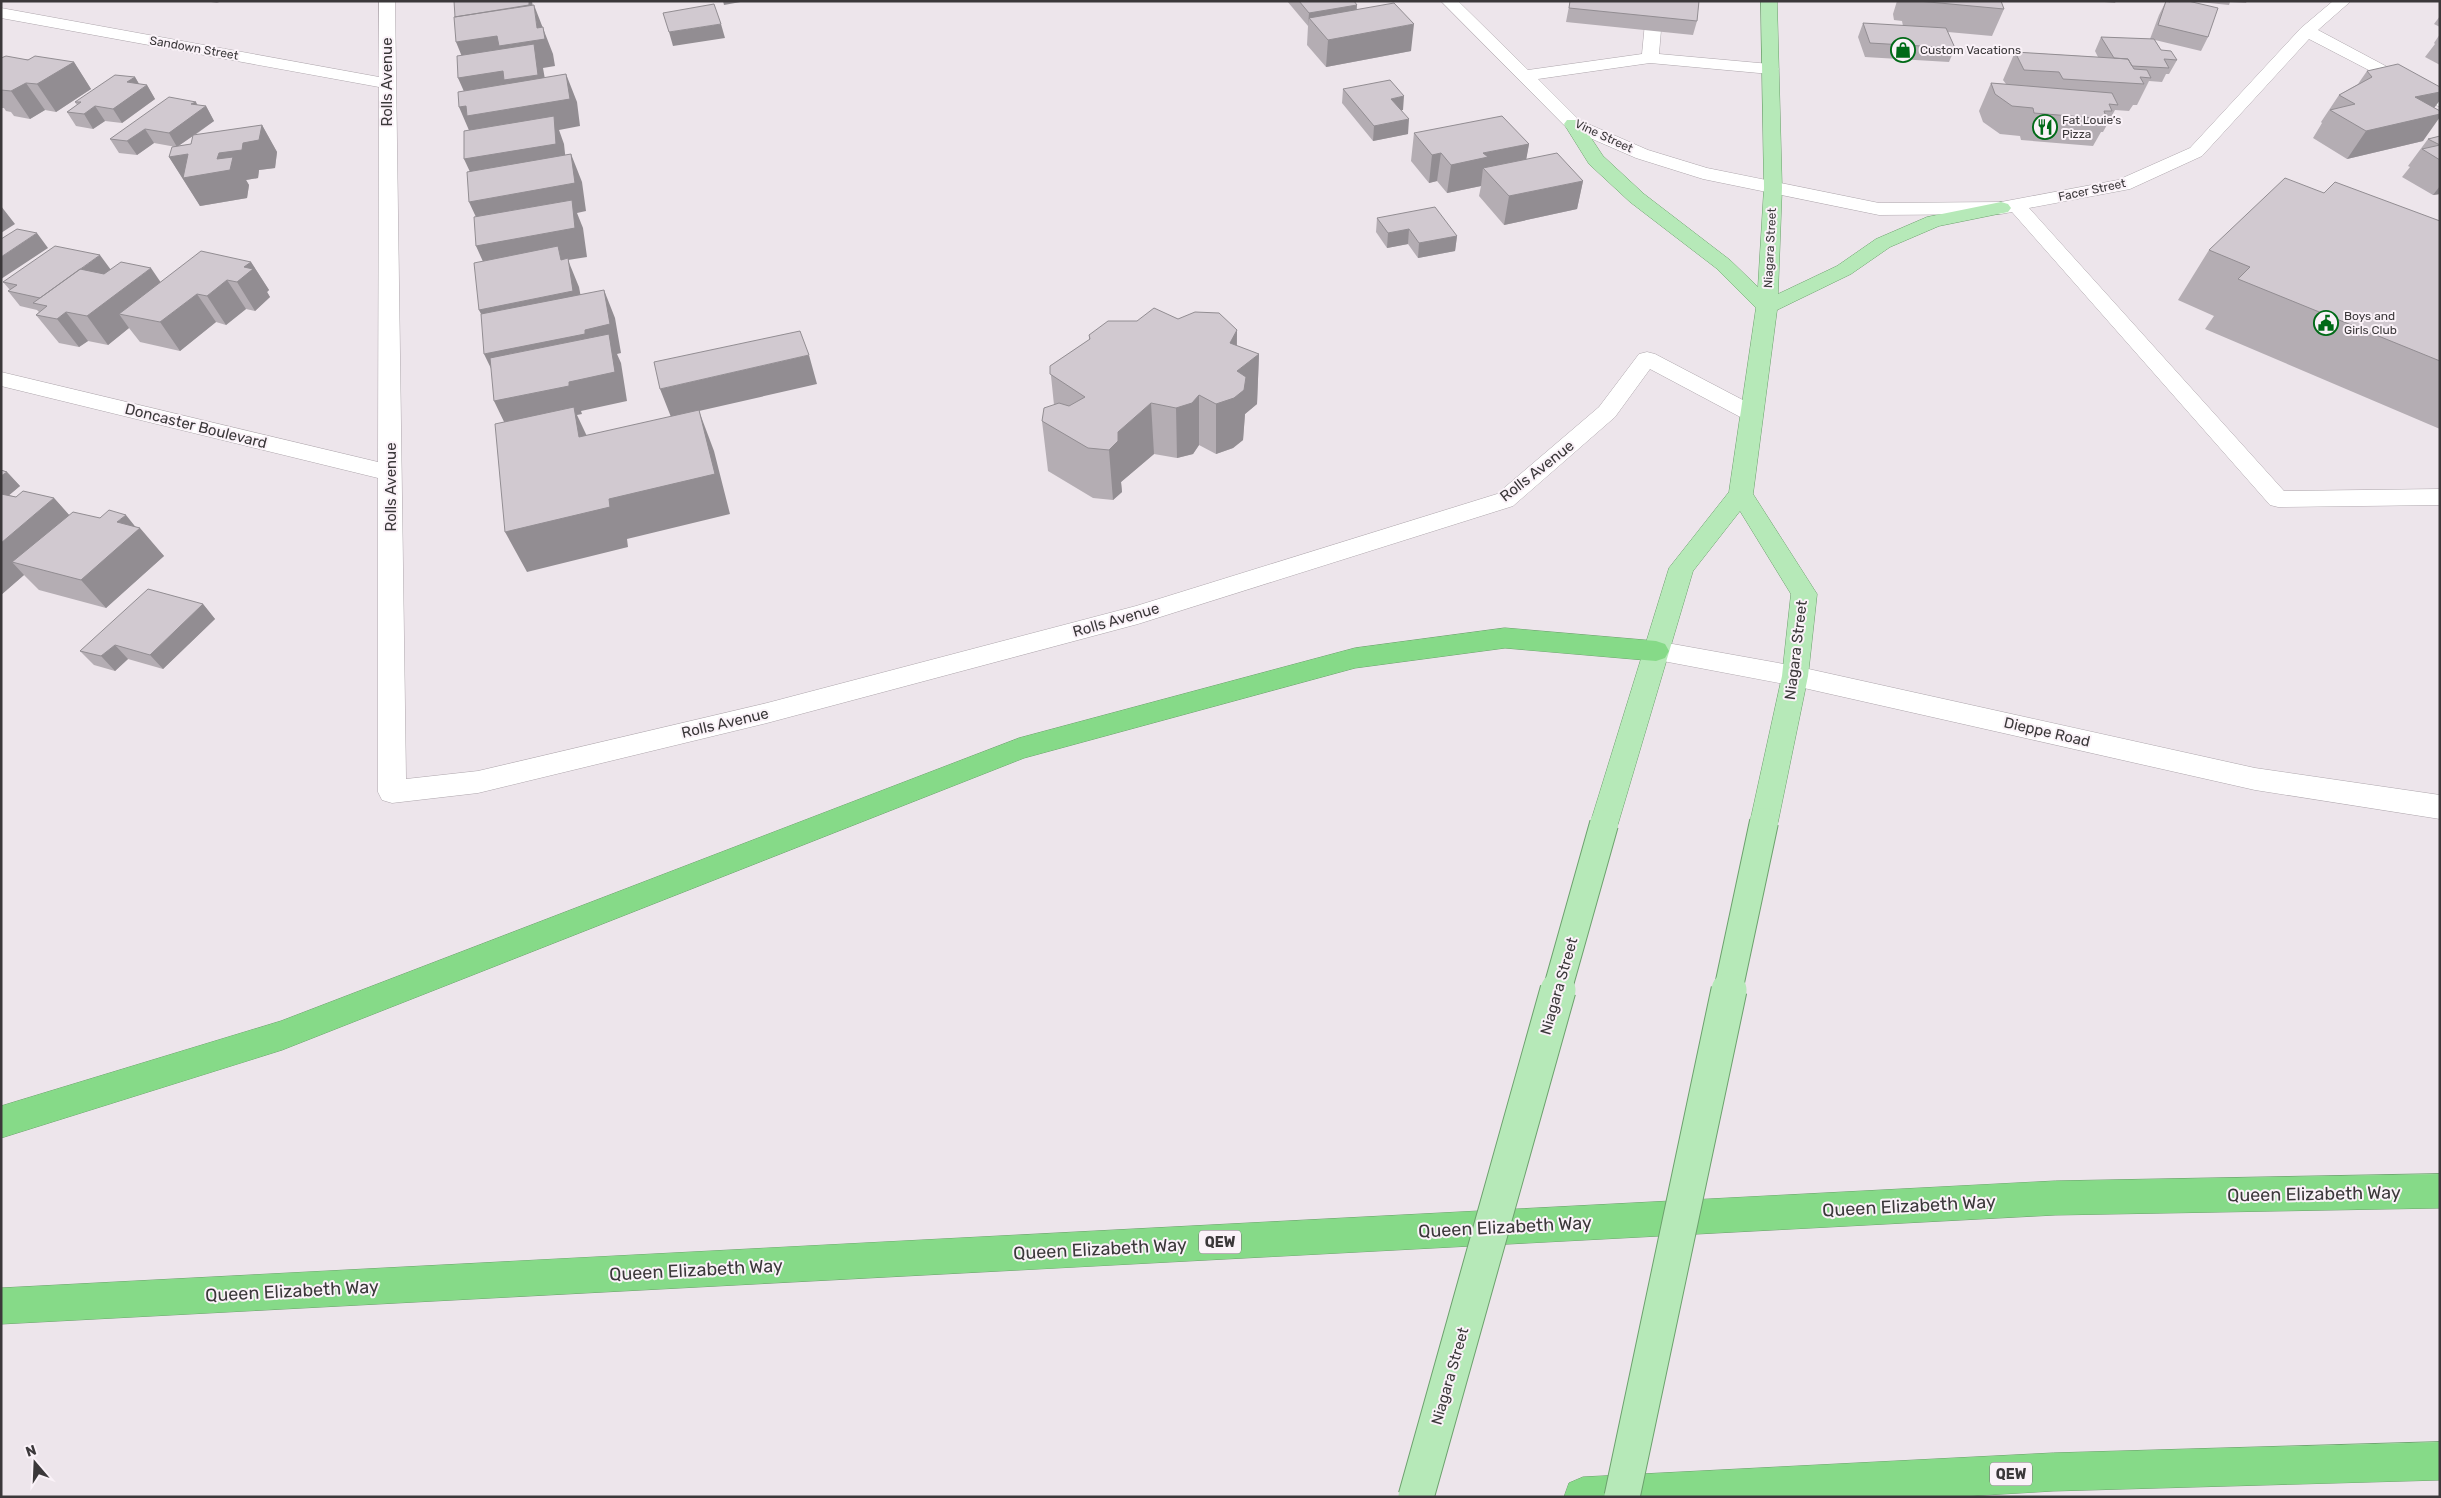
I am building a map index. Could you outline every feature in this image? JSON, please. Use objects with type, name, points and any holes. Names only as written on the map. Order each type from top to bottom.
[{"type":"highway","points":[[1,1122],[282,1035],[1019,749],[1355,658],[1505,638],[1656,651]]},
{"type":"highway","name":"Queen Elizabeth Way","points":[[1,1306],[2055,1198],[2440,1191]]},
{"type":"highway","name":"QEW","points":[[1584,1497],[2053,1472],[2440,1460]]},
{"type":"main road","name":"Niagara Street","points":[[1416,1497],[1604,824],[1681,568],[1741,494],[1767,307],[1773,188],[1769,1]]},
{"type":"main road","points":[[1573,124],[1596,160],[1630,192],[1723,264],[1767,307],[1844,270],[1884,243],[1934,221],[2008,206]]},
{"type":"main road","name":"Niagara Street","points":[[1622,1497],[1795,676],[1804,594],[1741,494]]},
{"type":"street","name":"Rolls Avenue","points":[[387,1],[386,83],[391,473],[392,792],[478,782],[767,713],[1138,615],[1505,500],[1607,412],[1647,360],[1752,414]]},
{"type":"street","name":"Vine Street","points":[[1449,1],[1573,124],[1642,154],[1703,173],[1773,188]]},
{"type":"street","points":[[1650,58],[1655,2],[1664,1]]},
{"type":"street","name":"Facer Street","points":[[1773,188],[1879,210],[2008,206],[2123,185],[2196,152],[2307,31],[2343,1]]},
{"type":"street","name":"Sandown Street","points":[[1,13],[386,83]]},
{"type":"street","points":[[2307,31],[2440,102]]},
{"type":"street","points":[[1524,76],[1650,58],[1770,68]]},
{"type":"street","points":[[2008,206],[2278,499],[2440,497]]},
{"type":"street","name":"Doncaster Boulevard","points":[[1,379],[391,473]]},
{"type":"street","name":"Dieppe Road","points":[[1656,651],[1795,676],[2255,779],[2440,807]]},
{"type":"building","points":[[454,1],[529,1],[529,5],[455,17]]},
{"type":"building","points":[[1299,1],[1354,1],[1357,5],[1309,13]]},
{"type":"building","points":[[1570,1],[1699,1],[1697,21],[1569,8]]},
{"type":"building","points":[[1918,1],[2001,1],[2004,9]]},
{"type":"building","points":[[2166,1],[2188,1],[2218,8],[2208,37],[2158,25]]},
{"type":"building","points":[[1394,3],[1414,24],[1328,40],[1309,18]]},
{"type":"building","points":[[714,4],[721,24],[669,32],[663,13]]},
{"type":"building","points":[[534,5],[537,28],[543,27],[545,39],[499,46],[497,36],[456,42],[454,17]]},
{"type":"building","points":[[1863,23],[1946,28],[1955,48],[1870,43]]},
{"type":"building","points":[[2101,37],[2154,39],[2161,50],[2171,51],[2177,60],[2164,59],[2169,68],[2132,66],[2128,59],[2114,58]]},
{"type":"building","points":[[534,44],[538,75],[504,80],[503,71],[458,78],[457,56]]},
{"type":"building","points":[[2015,52],[2128,59],[2134,69],[2147,70],[2151,78],[2140,77],[2144,84],[2063,79],[2059,72],[2024,70]]},
{"type":"building","points":[[6,56],[28,60],[35,56],[74,62],[37,84],[26,83],[11,91],[1,90],[1,58]]},
{"type":"building","points":[[2398,64],[2440,87],[2440,92],[2415,97],[2440,111],[2440,114],[2366,131],[2330,110],[2355,104],[2339,95],[2372,77],[2367,71]]},
{"type":"building","points":[[566,74],[570,99],[467,116],[466,106],[459,107],[458,92]]},
{"type":"building","points":[[115,75],[135,77],[127,82],[147,85],[113,109],[95,106],[84,114],[67,112],[81,102],[75,102]]},
{"type":"building","points":[[1390,80],[1404,96],[1391,99],[1409,119],[1374,126],[1343,89]]},
{"type":"building","points":[[1991,83],[2112,93],[2118,105],[2109,104],[2112,111],[2104,111],[2107,119],[2034,113],[2033,108],[2012,106],[1995,94]]},
{"type":"building","points":[[169,97],[196,102],[191,104],[206,106],[169,133],[145,129],[127,141],[110,139]]},
{"type":"building","points":[[554,116],[556,144],[464,159],[464,131]]},
{"type":"building","points":[[1502,116],[1529,144],[1483,153],[1488,157],[1451,165],[1441,153],[1432,155],[1414,133]]},
{"type":"building","points":[[262,125],[259,140],[243,143],[242,150],[219,153],[217,159],[233,157],[230,170],[183,178],[188,154],[169,157],[172,147],[191,144],[193,135]]},
{"type":"building","points":[[2440,136],[2440,145],[2428,139]]},
{"type":"building","points":[[2440,145],[2440,160],[2422,149]]},
{"type":"building","points":[[1557,153],[1583,181],[1509,196],[1483,168]]},
{"type":"building","points":[[571,154],[575,183],[469,202],[467,172]]},
{"type":"building","points":[[2285,178],[2324,193],[2335,182],[2440,221],[2440,361],[2238,279],[2250,267],[2209,250]]},
{"type":"building","points":[[572,200],[575,228],[476,246],[474,217]]},
{"type":"building","points":[[1435,207],[1457,236],[1419,243],[1409,229],[1388,233],[1377,218]]},
{"type":"building","points":[[17,229],[37,233],[1,257],[1,239]]},
{"type":"building","points":[[55,246],[100,255],[40,298],[8,291],[17,285],[3,282]]},
{"type":"building","points":[[558,246],[561,260],[568,258],[573,291],[479,310],[474,263]]},
{"type":"building","points":[[201,251],[251,262],[244,267],[253,269],[237,282],[227,280],[207,296],[197,294],[160,322],[119,314]]},
{"type":"building","points":[[121,262],[151,268],[87,316],[66,312],[57,319],[36,315],[47,306],[33,303],[80,269],[104,274]]},
{"type":"building","points":[[604,290],[610,324],[585,330],[585,334],[484,354],[481,314]]},
{"type":"building","points":[[1154,308],[1178,319],[1195,312],[1219,313],[1237,330],[1230,343],[1259,354],[1237,371],[1246,377],[1244,390],[1234,398],[1216,404],[1199,395],[1192,403],[1176,408],[1151,403],[1118,432],[1118,441],[1109,450],[1088,448],[1042,421],[1044,408],[1059,403],[1069,406],[1085,397],[1050,374],[1050,366],[1090,339],[1089,335],[1108,321],[1137,321]]},
{"type":"building","points":[[800,331],[809,355],[660,389],[654,362]]},
{"type":"building","points":[[609,334],[615,372],[569,382],[569,386],[494,401],[490,358]]},
{"type":"building","points":[[574,407],[579,437],[699,410],[715,474],[609,499],[610,507],[505,532],[495,424]]},
{"type":"building","points":[[1,470],[7,472],[1,476]]},
{"type":"building","points":[[23,491],[54,498],[1,543],[1,494],[16,497]]},
{"type":"building","points":[[109,510],[126,515],[117,522],[140,528],[81,580],[12,562],[73,512],[100,518]]},
{"type":"building","points":[[148,589],[203,604],[150,655],[115,645],[101,656],[80,651]]},
{"type":"place","name":"Custom Vacations","points":[[1903,50]]},
{"type":"place","name":"Fat Louie’s Pizza","points":[[2045,127]]},
{"type":"place","name":"Boys and Girls Club","points":[[2326,323]]}]
